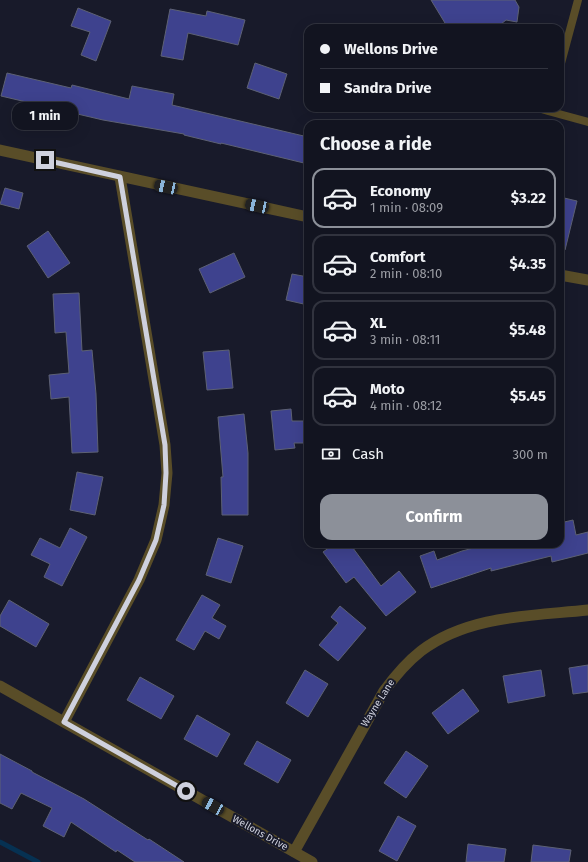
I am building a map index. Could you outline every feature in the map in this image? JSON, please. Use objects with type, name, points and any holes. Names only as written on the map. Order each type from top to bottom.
[{"type":"street","points":[[0,150],[304,216]]},
{"type":"street","points":[[64,722],[139,580],[156,540],[164,505],[166,473],[165,445],[120,177]]},
{"type":"street","points":[[564,276],[588,280]]},
{"type":"street","name":"Wayne Lane","points":[[294,852],[384,690],[401,669],[422,650],[446,635],[472,625],[491,620],[588,610]]},
{"type":"street","name":"Wellons Drive","points":[[0,686],[312,862]]},
{"type":"lane","points":[[564,52],[578,0]]},
{"type":"lane","points":[[558,112],[588,122]]},
{"type":"building","points":[[431,0],[515,0],[519,7],[517,22],[506,20],[501,24],[446,24]]},
{"type":"building","points":[[78,8],[111,21],[96,61],[81,55],[90,32],[71,26]]},
{"type":"building","points":[[170,9],[206,16],[207,11],[245,20],[238,45],[188,33],[183,60],[161,56]]},
{"type":"building","points":[[255,63],[287,74],[279,99],[247,88]]},
{"type":"building","points":[[7,73],[71,88],[72,85],[129,99],[132,86],[174,94],[172,105],[304,136],[304,163],[184,134],[103,120],[1,96]]},
{"type":"building","points":[[5,188],[23,193],[19,209],[0,204]]},
{"type":"building","points":[[564,198],[577,201],[564,250]]},
{"type":"building","points":[[48,231],[70,263],[48,278],[27,246]]},
{"type":"building","points":[[234,253],[245,277],[210,293],[199,269]]},
{"type":"building","points":[[292,274],[304,276],[304,304],[286,300]]},
{"type":"building","points":[[79,293],[82,351],[92,350],[96,394],[98,452],[72,453],[69,397],[51,399],[49,375],[69,373],[66,332],[55,333],[53,294]]},
{"type":"building","points":[[229,350],[233,388],[207,390],[203,352]]},
{"type":"building","points":[[291,409],[292,421],[304,421],[304,443],[294,443],[295,448],[275,450],[271,411]]},
{"type":"building","points":[[244,414],[248,453],[248,515],[222,515],[221,477],[223,477],[218,417]]},
{"type":"building","points":[[77,472],[103,477],[95,515],[70,510]]},
{"type":"building","points":[[573,520],[576,535],[588,532],[588,553],[552,562],[551,556],[491,571],[491,568],[431,588],[420,556],[434,551],[437,560],[474,548],[564,548],[564,522]]},
{"type":"building","points":[[70,528],[87,537],[62,586],[44,577],[50,564],[31,555],[40,538],[60,548]]},
{"type":"building","points":[[218,538],[243,546],[231,583],[206,575]]},
{"type":"building","points":[[328,548],[353,548],[381,586],[399,571],[416,592],[386,616],[354,577],[346,583],[323,552]]},
{"type":"building","points":[[202,595],[220,605],[212,618],[226,626],[219,639],[205,631],[194,650],[176,640]]},
{"type":"building","points":[[9,600],[49,624],[36,647],[0,626],[0,616]]},
{"type":"building","points":[[340,606],[366,628],[338,661],[319,645],[338,623],[331,617]]},
{"type":"building","points":[[588,665],[588,692],[573,694],[569,668]]},
{"type":"building","points":[[305,670],[328,684],[308,717],[286,703]]},
{"type":"building","points":[[541,670],[545,696],[508,703],[503,676]]},
{"type":"building","points":[[140,677],[174,696],[161,719],[127,700]]},
{"type":"building","points":[[463,689],[479,711],[448,734],[432,713]]},
{"type":"building","points":[[197,715],[230,734],[217,757],[184,739]]},
{"type":"building","points":[[257,741],[291,760],[278,783],[244,764]]},
{"type":"building","points":[[406,751],[428,766],[406,798],[384,783]]},
{"type":"building","points":[[0,754],[84,799],[184,862],[135,862],[117,850],[116,852],[71,822],[64,837],[43,826],[52,808],[21,793],[12,809],[0,803]]},
{"type":"building","points":[[398,816],[416,826],[397,861],[379,851]]},
{"type":"building","points":[[468,844],[506,849],[504,862],[466,862]]},
{"type":"building","points":[[533,845],[571,850],[569,862],[531,862]]},
{"type":"waterway","points":[[0,842],[38,862]]},
{"type":"route","points":[[45,160],[120,177],[165,445],[166,473],[164,505],[156,540],[139,580],[64,722],[186,791]]}]
